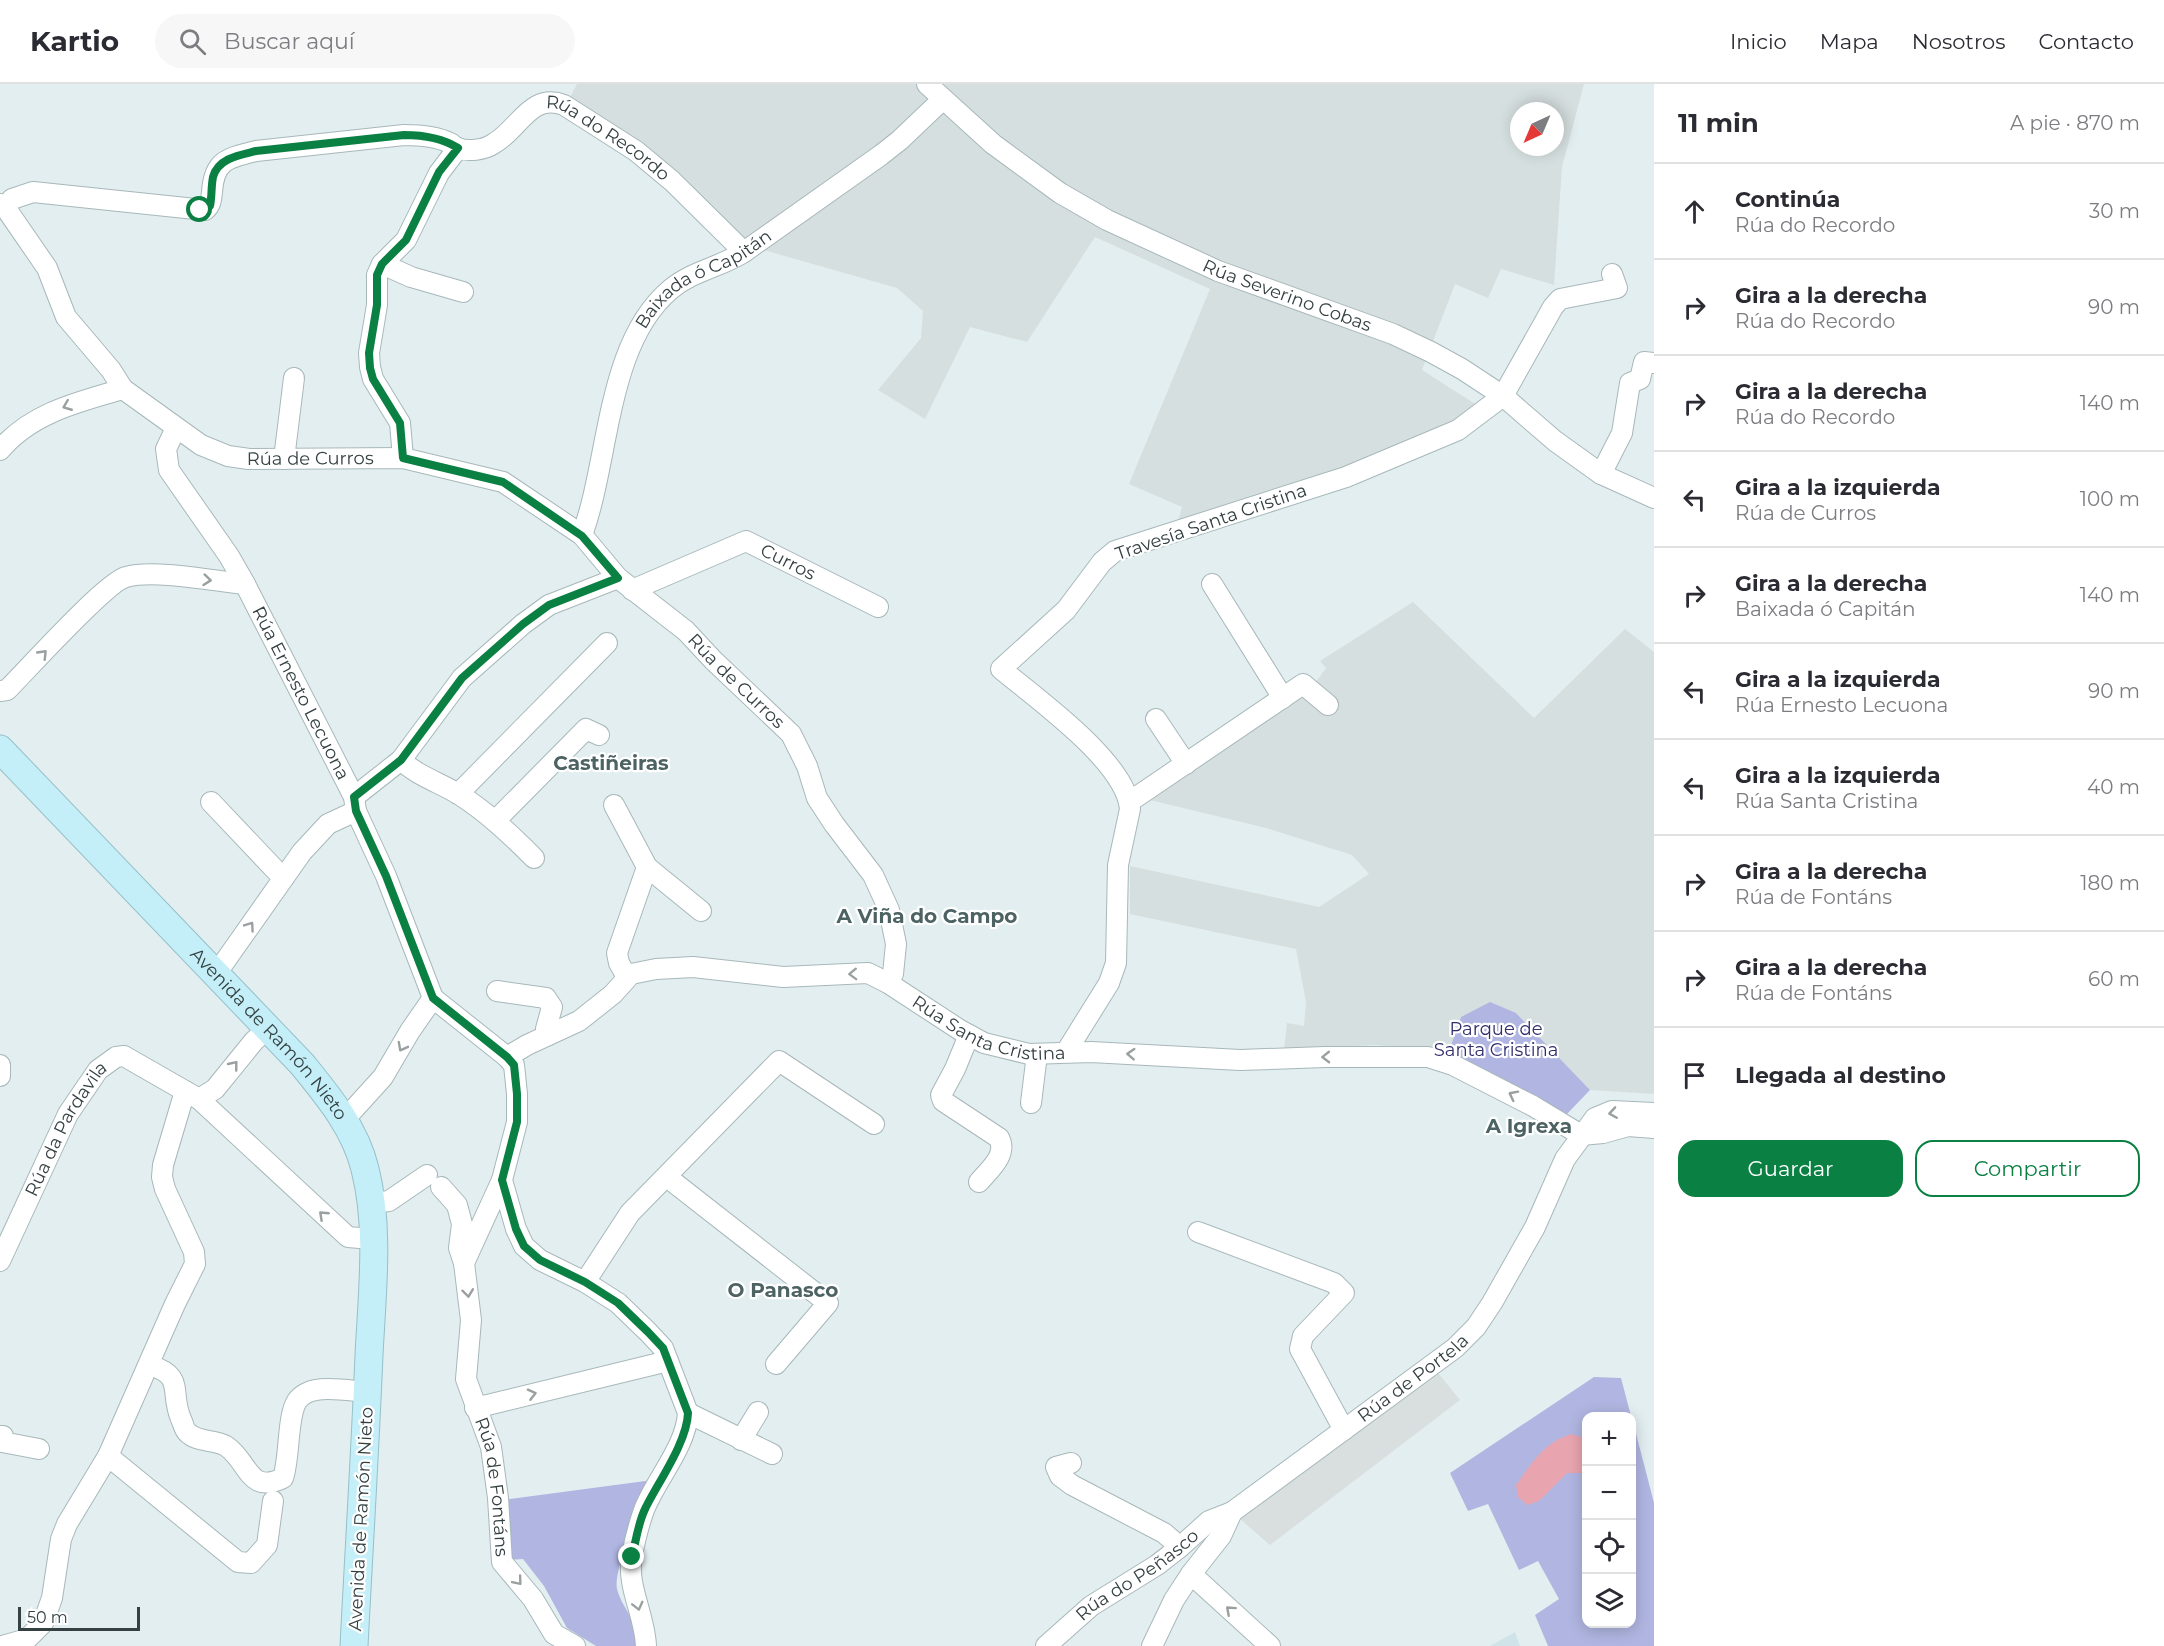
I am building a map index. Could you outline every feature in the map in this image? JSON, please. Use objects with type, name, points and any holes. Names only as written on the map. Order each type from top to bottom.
[{"type":"main road","name":"Avenida de Ramón Nieto","points":[[0,749],[320,1086],[344,1120],[356,1143],[365,1168],[371,1203],[372,1239],[354,1646]]},
{"type":"street","name":"Rúa Severino Cobas","points":[[927,84],[993,144],[1060,193],[1107,220],[1218,271],[1393,334],[1462,369],[1503,396],[1555,441],[1601,474],[1654,498]]},
{"type":"street","name":"Baixada ó Capitán","points":[[582,536],[591,511],[620,374],[636,333],[658,302],[673,286],[744,252],[890,148],[943,99]]},
{"type":"street","name":"Rúa do Recordo","points":[[200,210],[205,210],[210,206],[216,171],[222,163],[235,156],[256,151],[404,135],[421,135],[450,142],[458,148],[474,150],[493,145],[533,108],[544,101],[554,101],[636,151],[672,181],[744,252]]},
{"type":"street","points":[[403,458],[400,423],[373,379],[370,368],[369,353],[377,305],[377,275],[382,264],[406,240],[439,172],[458,148]]},
{"type":"street","name":"Rúa de Curros","points":[[200,210],[33,192],[2,205],[47,268],[66,317],[111,370],[123,389],[201,445],[228,456],[249,459],[403,458],[503,482],[582,536],[625,584],[686,631],[791,734],[807,766],[817,798],[873,875],[889,910],[896,944],[893,974],[888,983]]},
{"type":"street","points":[[382,264],[411,277],[463,292]]},
{"type":"street","points":[[1503,396],[1553,307],[1560,299],[1617,288],[1612,274]]},
{"type":"street","points":[[1601,474],[1622,433],[1630,383],[1640,379],[1644,362],[1654,363]]},
{"type":"street","points":[[284,459],[294,378]]},
{"type":"street","points":[[0,450],[11,437],[37,418],[78,402],[123,389]]},
{"type":"street","name":"Travesía Santa Cristina","points":[[1129,802],[1113,769],[1094,748],[1001,669],[1066,610],[1102,562],[1115,551],[1346,477],[1458,430],[1503,396]]},
{"type":"street","name":"Rúa Ernesto Lecuona","points":[[176,428],[166,449],[169,470],[229,556],[245,584],[355,804],[386,876],[433,998]]},
{"type":"street","name":"Curros","points":[[625,584],[746,541],[878,607]]},
{"type":"street","points":[[0,691],[7,690],[105,591],[124,577],[146,574],[245,584]]},
{"type":"street","points":[[216,974],[302,852],[328,824],[355,804],[401,760],[462,678],[523,624],[549,605],[625,584]]},
{"type":"street","points":[[1212,584],[1283,698]]},
{"type":"street","points":[[458,794],[607,643]]},
{"type":"street","points":[[1066,1052],[1109,983],[1116,963],[1118,865],[1130,808],[1129,802],[1303,684],[1328,705]]},
{"type":"street","points":[[1156,719],[1186,764]]},
{"type":"street","points":[[495,821],[586,729],[599,735]]},
{"type":"street","points":[[401,760],[410,769],[479,807],[534,858]]},
{"type":"street","points":[[211,802],[284,878]]},
{"type":"street","points":[[614,805],[647,867],[701,911]]},
{"type":"street","points":[[507,1057],[579,1020],[613,994],[627,977],[619,963],[617,952],[647,867]]},
{"type":"street","name":"Rúa Santa Cristina","points":[[627,977],[656,969],[693,968],[783,977],[868,973],[984,1043],[1029,1054],[1066,1052],[1240,1060],[1428,1057],[1453,1065],[1533,1106],[1581,1135]]},
{"type":"street","points":[[497,991],[546,998],[552,1007],[546,1029],[548,1035]]},
{"type":"street","points":[[344,1120],[383,1077],[433,998],[514,1065],[517,1122],[502,1180],[464,1263]]},
{"type":"street","points":[[2,1646],[27,1639],[43,1623],[52,1598],[61,1539],[67,1524],[108,1456],[195,1264],[194,1252],[165,1189],[162,1177],[163,1165],[192,1095],[215,1089],[254,1041],[268,1029]]},
{"type":"street","points":[[969,1035],[941,1095],[949,1106],[1002,1142],[999,1159],[979,1182]]},
{"type":"street","points":[[1031,1103],[1037,1053]]},
{"type":"street","name":"Rúa da Pardavila","points":[[0,1261],[68,1114],[98,1070],[116,1057],[124,1056],[192,1095],[348,1237],[372,1239]]},
{"type":"street","points":[[585,1282],[630,1213],[779,1061],[874,1124]]},
{"type":"street","points":[[0,1065],[0,1076]]},
{"type":"street","name":"Rúa de Portela","points":[[1152,1646],[1174,1600],[1221,1536],[1232,1512],[1455,1348],[1476,1327],[1535,1227],[1565,1160],[1595,1118],[1612,1111],[1654,1113]]},
{"type":"street","points":[[1581,1135],[1603,1133],[1628,1126],[1654,1128]]},
{"type":"street","points":[[667,1177],[828,1303],[776,1364]]},
{"type":"street","points":[[502,1180],[516,1229],[524,1246],[540,1260],[585,1282],[618,1303],[648,1332],[663,1348],[688,1413],[688,1423],[644,1510],[632,1557],[632,1579],[646,1636],[646,1646]]},
{"type":"street","name":"Rúa de Fontáns","points":[[371,1203],[389,1201],[434,1181],[457,1205],[462,1224],[459,1248],[464,1263],[471,1320],[465,1379],[491,1447],[498,1498],[502,1562],[533,1599],[554,1634],[576,1646]]},
{"type":"street","points":[[1198,1232],[1334,1283],[1344,1293],[1303,1336],[1300,1349],[1344,1430]]},
{"type":"street","name":"Rúa de Fontáns","points":[[475,1408],[669,1361]]},
{"type":"street","name":"Avenida de Ramón Nieto","points":[[149,1365],[165,1370],[174,1383],[179,1413],[187,1431],[200,1439],[225,1445],[251,1475],[263,1484],[272,1484],[283,1478],[293,1410],[297,1400],[318,1389],[367,1392]]},
{"type":"street","points":[[741,1440],[758,1412]]},
{"type":"street","points":[[688,1413],[772,1454]]},
{"type":"street","points":[[0,1436],[3,1436],[3,1442],[39,1449]]},
{"type":"street","points":[[108,1456],[238,1562],[251,1563],[267,1545],[273,1501]]},
{"type":"street","points":[[1071,1463],[1056,1467],[1060,1476],[1072,1485],[1164,1533],[1180,1547]]},
{"type":"street","name":"Rúa do Peñasco","points":[[1046,1646],[1091,1606],[1156,1565],[1209,1521],[1232,1512]]},
{"type":"street","points":[[1191,1574],[1270,1646]]},
{"type":"shaded area","points":[[577,84],[1584,84],[1562,167],[1554,285],[1501,269],[1488,298],[1455,284],[1422,370],[1480,407],[1451,428],[1361,467],[1177,525],[1182,507],[1129,484],[1210,289],[1095,237],[1027,342],[970,327],[925,419],[878,390],[921,338],[923,311],[897,288],[739,243],[568,101]]},
{"type":"shaded area","points":[[1413,602],[1534,718],[1625,629],[1654,652],[1654,1094],[1590,1090],[1516,1013],[1461,1017],[1449,1051],[1376,1045],[1284,1050],[1287,1023],[1304,1026],[1306,1002],[1296,949],[1130,914],[1130,866],[1319,907],[1369,874],[1352,855],[1266,828],[1150,800],[1311,689],[1326,668],[1320,661]]},
{"type":"shaded area","points":[[1438,1373],[1460,1400],[1270,1545],[1232,1512]]},
{"type":"shaded area","points":[[1572,1434],[1582,1438],[1582,1473],[1567,1473],[1539,1501],[1527,1505],[1518,1497],[1516,1485],[1547,1447],[1562,1437]]},
{"type":"shaded area","points":[[1515,1632],[1520,1646],[1490,1646]]},
{"type":"green space","name":"Parque de Santa Cristina","points":[[1490,1002],[1516,1013],[1590,1090],[1567,1114],[1449,1051],[1461,1017]]},
{"type":"green space","points":[[1594,1377],[1621,1378],[1630,1412],[1582,1412],[1582,1628],[1636,1628],[1636,1433],[1654,1503],[1654,1646],[1548,1646],[1535,1615],[1559,1599],[1538,1561],[1519,1570],[1488,1504],[1468,1511],[1450,1473]]},
{"type":"green space","points":[[653,1480],[629,1534],[617,1580],[618,1593],[631,1619],[638,1646],[596,1646],[567,1628],[544,1586],[523,1559],[508,1560],[502,1500]]},
{"type":"district","name":"Castiñeiras","points":[[611,763]]},
{"type":"district","name":"A Viña do Campo","points":[[927,916]]},
{"type":"district","name":"A Igrexa","points":[[1529,1126]]},
{"type":"district","name":"O Panasco","points":[[783,1290]]},
{"type":"route","points":[[200,210],[205,210],[210,206],[216,171],[222,163],[235,156],[256,151],[404,135],[421,135],[450,142],[458,148],[439,172],[406,240],[382,264],[377,275],[377,305],[369,353],[373,379],[400,423],[403,458],[503,482],[582,536],[618,578],[549,605],[535,614],[462,678],[401,760],[354,797],[356,811],[386,876],[433,998],[514,1065],[517,1122],[502,1180],[516,1229],[524,1246],[540,1260],[585,1282],[618,1303],[663,1348],[669,1361],[688,1413],[688,1423],[644,1510],[632,1557]]}]
